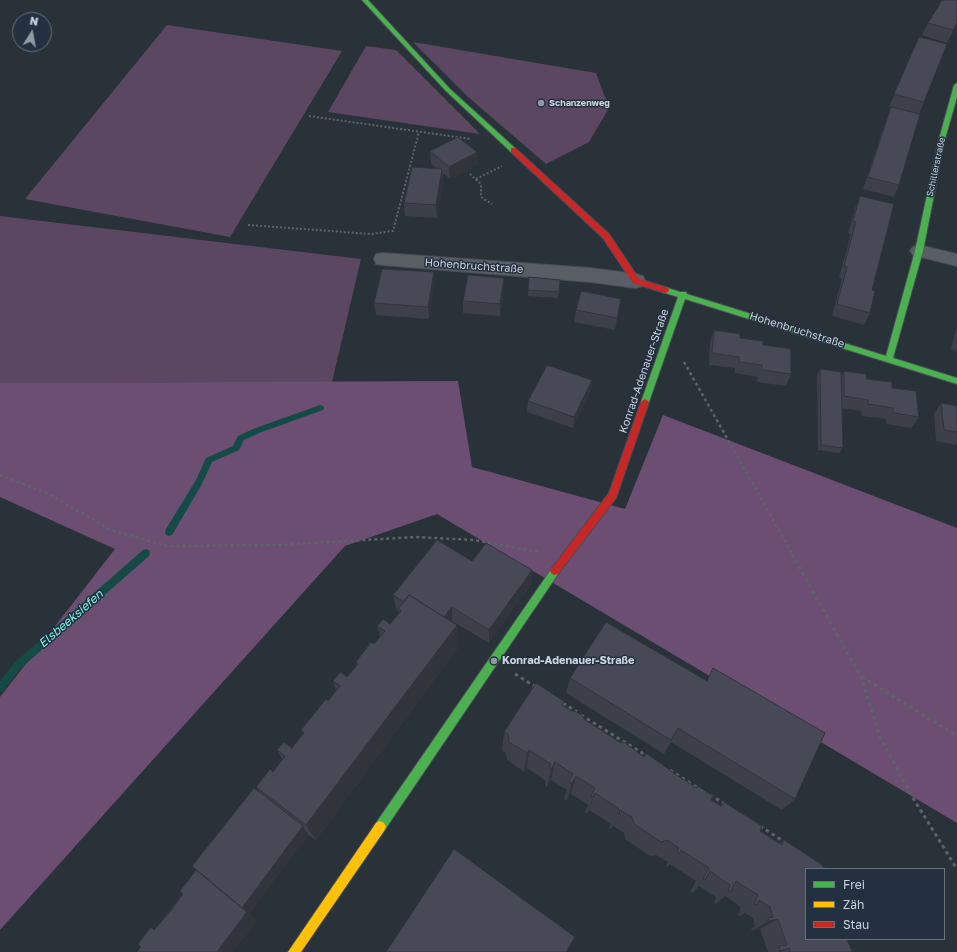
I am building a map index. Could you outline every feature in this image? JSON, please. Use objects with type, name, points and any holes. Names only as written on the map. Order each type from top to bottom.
[{"type":"street","points":[[365,0],[448,90],[606,236],[636,281]]},
{"type":"street","name":"Schillerstraße","points":[[889,359],[920,250],[942,139],[957,85]]},
{"type":"street","points":[[920,250],[957,260]]},
{"type":"street","name":"Hohenbruchstraße","points":[[383,259],[590,275],[636,281],[683,294],[957,381]]},
{"type":"street","name":"Konrad-Adenauer-Straße","points":[[294,952],[565,557],[613,495],[683,294]]},
{"type":"path","points":[[309,116],[507,144]]},
{"type":"path","points":[[248,225],[371,234],[393,231],[420,132]]},
{"type":"path","points":[[476,179],[521,158]]},
{"type":"path","points":[[470,174],[481,184],[481,196],[492,204]]},
{"type":"path","points":[[669,335],[861,677],[880,737],[913,798],[957,869]]},
{"type":"path","points":[[0,475],[47,493],[111,530],[167,546],[278,545],[416,537],[474,540],[520,547],[565,557]]},
{"type":"path","points":[[494,661],[541,690]]},
{"type":"path","points":[[861,677],[957,736]]},
{"type":"path","points":[[561,702],[654,760]]},
{"type":"path","points":[[667,769],[701,789]]},
{"type":"path","points":[[707,794],[727,806]]},
{"type":"path","points":[[754,823],[787,843]]},
{"type":"shaded area","points":[[167,25],[342,51],[230,237],[25,199]]},
{"type":"shaded area","name":"Schanzenweg","points":[[413,42],[596,73],[609,108],[589,142],[546,164],[468,97]]},
{"type":"shaded area","points":[[366,46],[396,50],[480,134],[328,112]]},
{"type":"shaded area","points":[[0,216],[361,259],[332,382],[0,383]]},
{"type":"shaded area","points":[[458,381],[472,467],[625,509],[663,415],[957,528],[957,823],[437,514],[345,546],[0,930],[0,697],[115,549],[0,497],[0,383]]},
{"type":"building","points":[[942,0],[957,0],[957,23],[953,30],[928,23]]},
{"type":"building","points":[[919,37],[947,44],[924,102],[894,94]]},
{"type":"building","points":[[891,107],[920,114],[899,185],[868,177]]},
{"type":"building","points":[[458,137],[477,152],[449,167],[430,151]]},
{"type":"building","points":[[412,167],[442,169],[436,205],[404,203]]},
{"type":"building","points":[[860,196],[894,204],[872,290],[875,291],[870,313],[837,304],[847,267],[844,266],[856,222],[853,221]]},
{"type":"building","points":[[382,269],[434,272],[428,307],[374,303]]},
{"type":"building","points":[[468,275],[504,278],[500,304],[463,301]]},
{"type":"building","points":[[529,277],[560,280],[559,292],[528,290]]},
{"type":"building","points":[[581,291],[621,299],[617,318],[576,310]]},
{"type":"building","points":[[714,330],[740,334],[740,338],[763,341],[763,345],[791,349],[791,374],[762,370],[762,365],[739,362],[739,357],[712,353]]},
{"type":"building","points":[[547,365],[592,380],[574,417],[528,401]]},
{"type":"building","points":[[820,369],[841,372],[843,448],[821,445]]},
{"type":"building","points":[[844,371],[866,374],[867,379],[892,382],[892,388],[916,391],[919,417],[894,413],[893,408],[868,404],[868,400],[844,396]]},
{"type":"building","points":[[941,403],[957,406],[957,432],[944,430]]},
{"type":"building","points":[[437,540],[472,561],[486,543],[532,570],[489,630],[452,607],[444,617],[409,595],[404,602],[393,595]]},
{"type":"building","points":[[409,595],[457,625],[306,825],[256,787],[270,769],[273,772],[285,756],[277,750],[284,742],[292,748],[304,733],[301,730],[326,699],[328,701],[340,686],[333,681],[340,672],[347,677],[358,664],[356,662],[371,642],[374,644],[385,631],[377,626],[383,619],[390,624],[401,611],[398,609]]},
{"type":"building","points":[[606,622],[707,681],[713,668],[825,733],[795,799],[678,728],[671,740],[570,678]]},
{"type":"building","points":[[536,683],[565,702],[562,705],[583,716],[584,719],[621,743],[624,742],[644,757],[646,753],[678,776],[697,788],[698,786],[713,796],[711,800],[721,806],[724,802],[762,826],[760,831],[782,845],[784,840],[825,867],[805,868],[805,940],[847,940],[852,952],[790,952],[789,948],[780,951],[779,946],[787,945],[778,919],[769,921],[768,918],[773,917],[770,907],[759,900],[757,905],[754,904],[758,895],[736,881],[730,892],[728,891],[730,885],[710,871],[705,880],[703,879],[709,868],[681,850],[679,854],[677,852],[679,848],[667,840],[661,842],[634,824],[632,817],[620,810],[619,814],[617,812],[619,809],[595,793],[593,797],[591,796],[595,788],[576,776],[571,783],[569,781],[573,774],[555,762],[551,769],[549,768],[551,764],[529,750],[527,753],[509,742],[508,734],[504,732]]},
{"type":"building","points":[[254,788],[303,826],[242,908],[192,866]]},
{"type":"building","points":[[454,849],[575,937],[566,952],[386,952]]},
{"type":"building","points":[[196,870],[247,912],[217,952],[137,952],[141,947],[138,944],[151,927],[154,930],[170,912],[183,894],[180,891]]},
{"type":"waterway","name":"Elsbeeksiefen","points":[[169,532],[199,482],[209,460],[236,448],[241,438],[256,431],[320,408]]},
{"type":"waterway","name":"Elsbeeksiefen","points":[[0,688],[17,666],[146,553]]},
{"type":"traffic: fast","points":[[365,0],[448,90],[513,150]]},
{"type":"traffic: fast","points":[[889,359],[919,251],[942,139],[957,85]]},
{"type":"traffic: fast","points":[[665,290],[957,381]]},
{"type":"traffic: fast","points":[[645,402],[683,294]]},
{"type":"traffic: fast","points":[[380,827],[555,571]]},
{"type":"traffic: slow","points":[[294,952],[380,827]]},
{"type":"traffic: jam","points":[[513,150],[606,236],[636,281],[665,290]]},
{"type":"traffic: jam","points":[[555,571],[613,495],[645,402]]},
{"type":"place","name":"Schanzenweg","points":[[541,103]]},
{"type":"place","name":"Konrad-Adenauer-Straße","points":[[494,661]]}]
